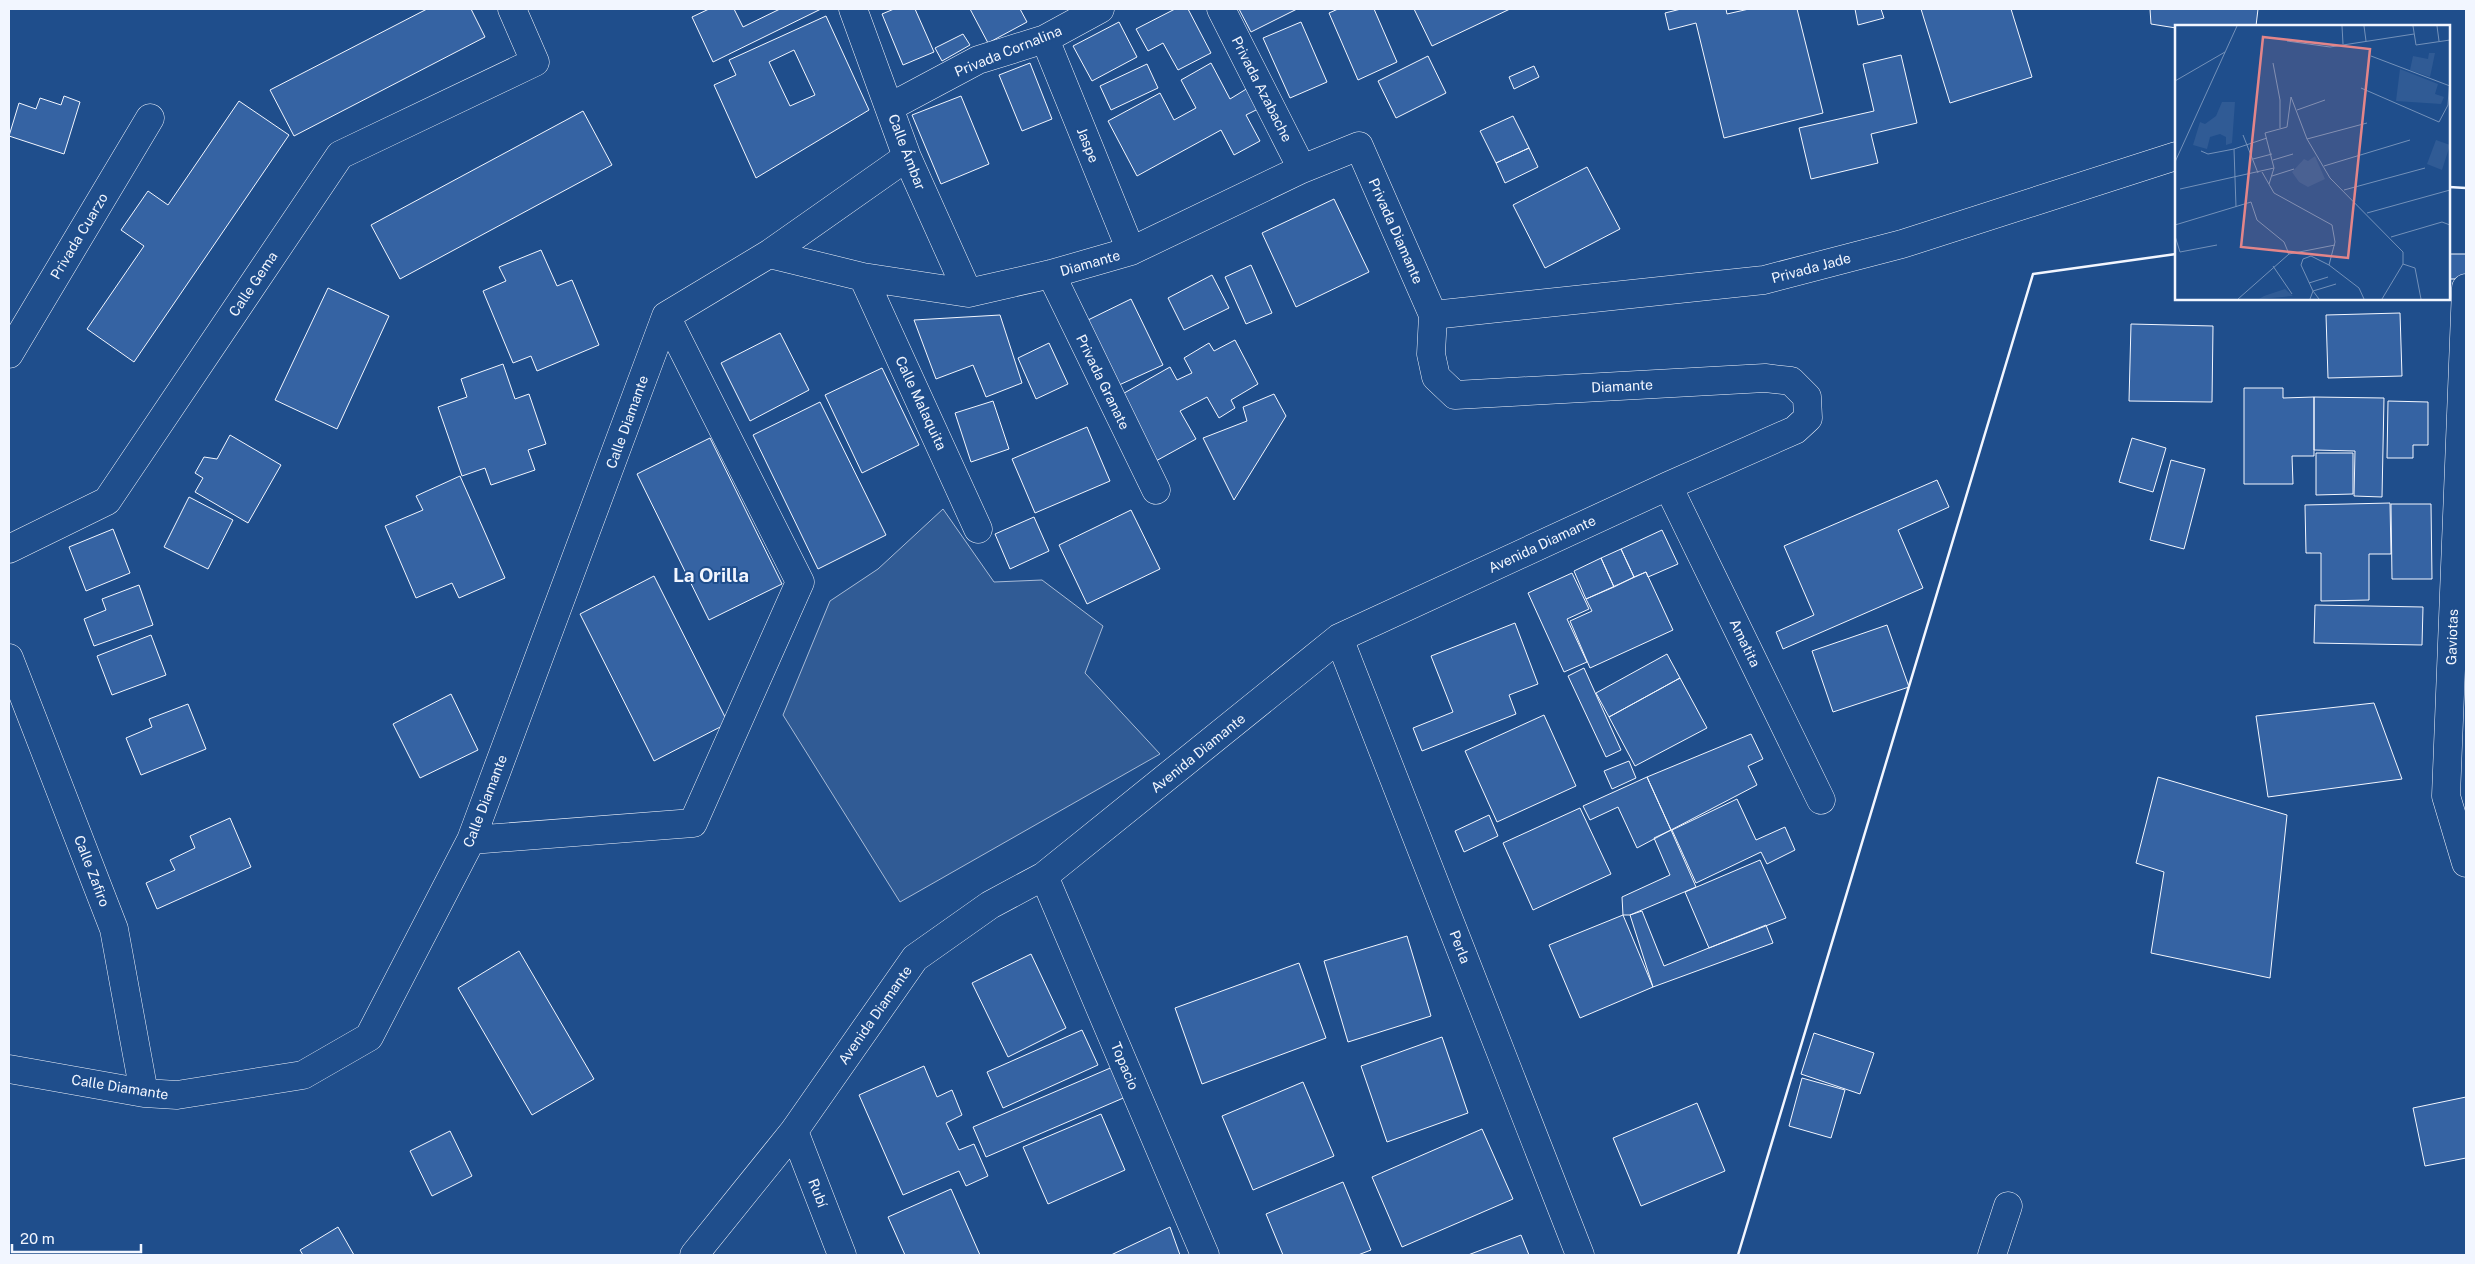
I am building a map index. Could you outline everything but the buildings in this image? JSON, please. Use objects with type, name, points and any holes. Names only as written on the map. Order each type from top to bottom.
[{"type":"street","name":"Calle Gema","points":[[9,549],[107,501],[340,155],[535,62],[512,9]]},
{"type":"street","name":"Calle Ámbar","points":[[853,9],[907,157],[968,293]]},
{"type":"street","name":"Privada Cornalina","points":[[890,107],[978,60],[1045,39],[1100,9]]},
{"type":"street","name":"Privada Azabache","points":[[1221,9],[1302,169]]},
{"type":"street","name":"Jaspe","points":[[1045,39],[1131,251]]},
{"type":"street","name":"Privada Cuarzo","points":[[9,354],[150,118]]},
{"type":"street","name":"Privada Diamante","points":[[1302,169],[1359,146],[1433,315],[1431,354],[1436,377]]},
{"type":"street","name":"Privada Jade","points":[[1433,315],[1764,280],[1902,244],[2175,156]]},
{"type":"street","points":[[471,840],[694,822],[800,582],[666,316],[769,254],[907,157]]},
{"type":"street","name":"Diamante","points":[[863,277],[968,293],[1051,274],[1131,251],[1302,169]]},
{"type":"street","points":[[769,254],[863,277]]},
{"type":"street","name":"Privada Granate","points":[[1051,274],[1156,490]]},
{"type":"street","name":"Calle Malaquita","points":[[863,277],[978,529]]},
{"type":"street","name":"Gaviotas","points":[[2466,288],[2446,796],[2466,863]]},
{"type":"street","name":"Calle Diamante","points":[[9,1069],[144,1093],[177,1096],[303,1075],[369,1037],[471,840],[666,316]]},
{"type":"street","name":"Diamante","points":[[1436,377],[1455,395],[1765,378],[1791,381],[1807,398]]},
{"type":"street","name":"Avenida Diamante","points":[[694,1255],[794,1131],[915,958],[990,906],[1044,876],[1340,638],[1668,486],[1795,430],[1808,418],[1807,398]]},
{"type":"street","name":"Amatita","points":[[1668,486],[1821,800]]},
{"type":"street","name":"Perla","points":[[1340,638],[1580,1255]]},
{"type":"street","name":"Calle Zafiro","points":[[9,658],[114,929],[144,1093]]},
{"type":"street","name":"Topacio","points":[[1044,876],[1205,1255]]},
{"type":"street","name":"Rubí","points":[[794,1131],[842,1255]]},
{"type":"street","points":[[1992,1255],[2008,1206]]},
{"type":"shaded area","points":[[943,509],[994,582],[1042,580],[1103,626],[1085,673],[1160,754],[900,902],[783,715],[830,601],[878,569]]},
{"type":"wall","points":[[2450,187],[2466,188]]},
{"type":"wall","points":[[1738,1255],[2033,274],[2175,254]]},
{"type":"district","name":"La Orilla","points":[[711,575]]}]
